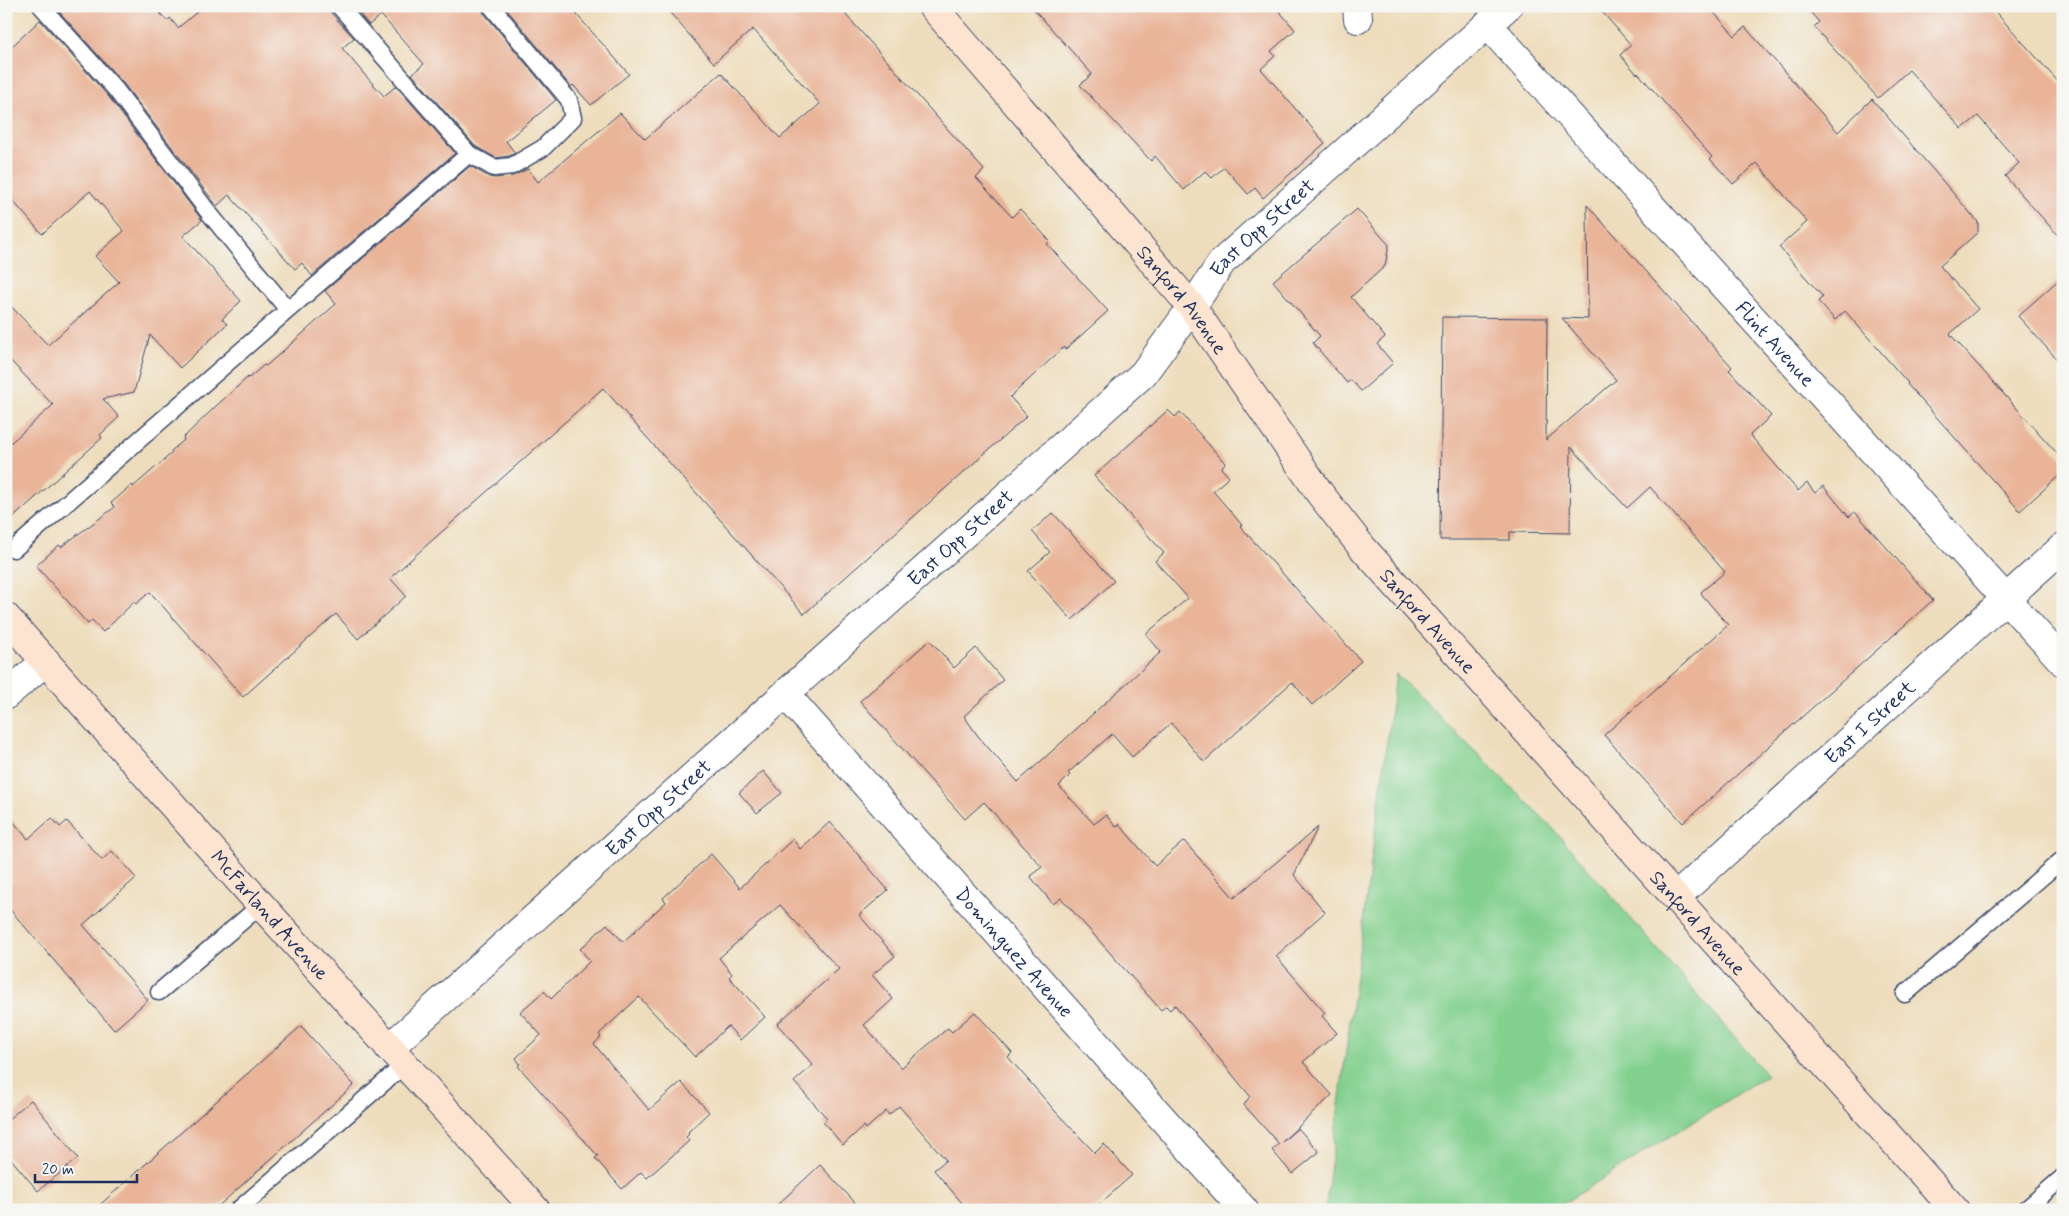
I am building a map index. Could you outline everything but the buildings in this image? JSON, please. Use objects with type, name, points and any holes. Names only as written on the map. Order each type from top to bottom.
[{"type":"street","name":"Sanford Avenue","points":[[932,6],[1192,307],[1321,495],[1362,548],[1955,1210]]},
{"type":"street","name":"East Opp Street","points":[[397,1056],[786,695],[1143,374],[1222,262],[1508,6]]},
{"type":"street","name":"Flint Avenue","points":[[1488,24],[2004,599],[2063,662]]},
{"type":"street","name":"East I Street","points":[[1676,897],[2063,547]]},
{"type":"street","name":"McFarland Avenue","points":[[6,617],[261,905],[536,1210]]},
{"type":"street","points":[[6,696],[46,661]]},
{"type":"street","name":"Dominguez Avenue","points":[[786,695],[1244,1210]]},
{"type":"lane","points":[[41,6],[116,90],[209,213],[288,310]]},
{"type":"lane","points":[[338,6],[469,154],[494,168],[512,166],[543,148],[573,118],[569,100],[491,6]]},
{"type":"lane","points":[[14,549],[469,154]]},
{"type":"lane","points":[[1905,994],[2063,859]]},
{"type":"lane","points":[[159,992],[261,905]]},
{"type":"lane","points":[[238,1210],[397,1056]]},
{"type":"lane","points":[[2025,1210],[2063,1177]]},
{"type":"green space","points":[[1396,674],[1547,822],[1767,1075],[1553,1210],[1325,1210]]}]
